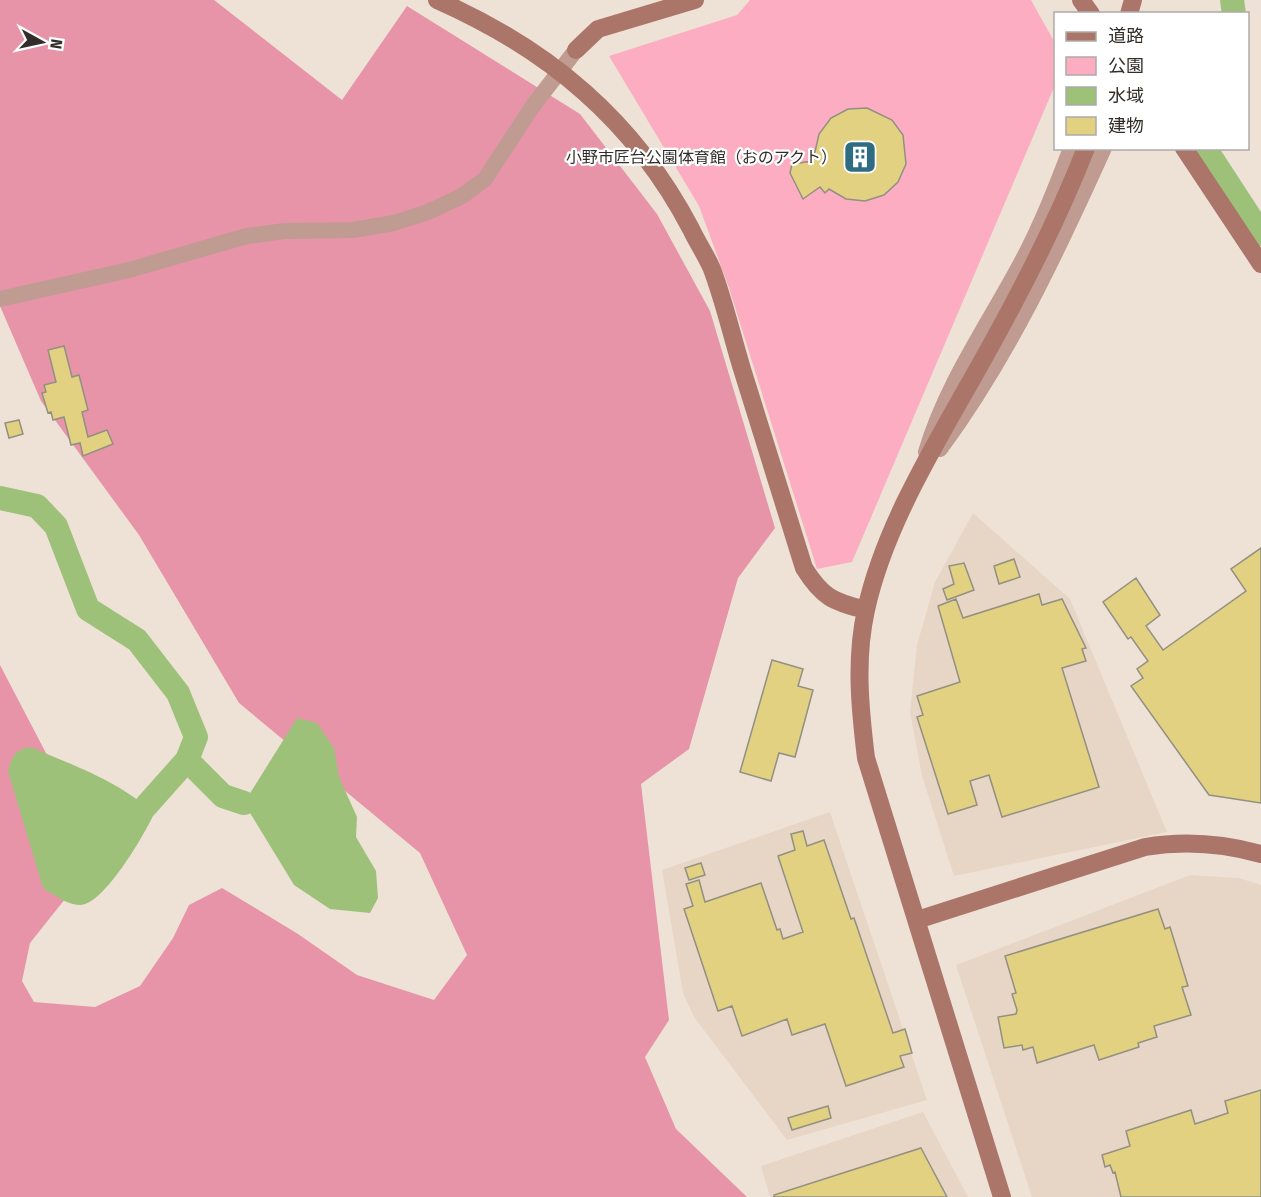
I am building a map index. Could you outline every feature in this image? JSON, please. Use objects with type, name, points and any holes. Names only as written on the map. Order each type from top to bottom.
[{"type":"street","points":[[437,0],[493,26],[536,52],[573,81],[620,125],[647,157],[674,197],[711,267],[804,568],[818,591],[838,603],[866,610]]},
{"type":"street","points":[[0,299],[129,270],[247,236],[285,231],[353,230],[394,223],[428,212],[462,196],[485,179],[532,107],[576,50],[598,29],[695,0]]},
{"type":"street","points":[[920,476],[937,415],[1023,260],[1049,206],[1070,150]]},
{"type":"street","points":[[1002,1197],[866,758],[860,709],[860,660],[866,610],[882,554],[920,476],[1038,258],[1085,150]]},
{"type":"street","points":[[920,476],[958,424],[1032,300],[1103,150]]},
{"type":"street","points":[[1185,150],[1261,264]]},
{"type":"street","points":[[917,920],[1145,847],[1172,843],[1202,843],[1236,847],[1261,854]]},
{"type":"shaded area","points":[[0,0],[214,0],[342,100],[407,6],[580,114],[657,214],[710,311],[775,528],[738,578],[689,749],[641,784],[669,1020],[645,1057],[676,1129],[747,1197],[0,1197],[0,665],[82,822],[73,889],[30,943],[22,981],[34,1002],[95,1007],[140,986],[173,938],[189,905],[222,888],[298,934],[357,975],[434,1000],[467,955],[420,853],[239,703],[139,535],[41,401],[0,306]]},
{"type":"shaded area","points":[[973,513],[1070,599],[1167,832],[954,876],[922,776],[910,712],[917,645],[935,582]]},
{"type":"shaded area","points":[[830,812],[927,1100],[787,1140],[694,1017],[683,993],[662,870]]},
{"type":"shaded area","points":[[1190,875],[1239,878],[1261,885],[1261,1197],[1032,1197],[956,965]]},
{"type":"shaded area","points":[[923,1112],[968,1197],[770,1197],[761,1166]]},
{"type":"green space","points":[[750,0],[1031,0],[1054,41],[1054,87],[852,562],[817,569],[729,288],[699,206],[609,56],[737,15]]},
{"type":"water","points":[[297,718],[317,723],[334,748],[339,777],[357,817],[356,837],[376,871],[378,898],[370,913],[330,909],[294,885],[244,803]]},
{"type":"water","points":[[31,747],[112,783],[154,814],[122,867],[111,882],[90,902],[80,905],[70,903],[43,888],[8,771],[15,754]]},
{"type":"building","name":"小野市匠台公園体育館（おのアクト）","points":[[867,108],[892,120],[903,135],[906,164],[898,182],[884,195],[865,201],[846,199],[829,189],[825,193],[820,187],[803,199],[790,173],[792,164],[813,161],[819,134],[831,118],[848,109]]},
{"type":"building","points":[[64,346],[72,377],[79,375],[88,410],[82,412],[88,437],[107,430],[113,444],[83,456],[80,443],[71,445],[64,417],[53,420],[51,412],[48,413],[42,393],[46,392],[44,385],[56,382],[48,350]]},
{"type":"building","points":[[19,420],[23,434],[9,438],[5,423]]},
{"type":"building","points":[[1261,548],[1261,803],[1209,795],[1131,686],[1143,678],[1137,669],[1148,661],[1131,637],[1128,639],[1103,602],[1136,578],[1160,615],[1146,626],[1163,650],[1246,591],[1231,569]]},
{"type":"building","points":[[1014,559],[1020,577],[999,584],[994,566]]},
{"type":"building","points":[[964,563],[974,590],[947,600],[943,589],[954,584],[949,566]]},
{"type":"building","points":[[1039,594],[1042,605],[1062,599],[1086,648],[1082,649],[1086,661],[1062,668],[1099,787],[1002,817],[989,775],[970,781],[977,805],[948,814],[917,717],[923,715],[917,696],[960,682],[938,606],[956,599],[963,618]]},
{"type":"building","points":[[772,660],[803,669],[798,686],[813,690],[795,757],[779,753],[771,781],[740,772]]},
{"type":"building","points":[[803,831],[807,846],[824,840],[851,919],[854,918],[893,1033],[905,1029],[912,1053],[900,1056],[904,1067],[846,1086],[825,1024],[792,1035],[787,1019],[742,1036],[732,1006],[718,1011],[684,909],[693,906],[686,884],[699,880],[705,902],[761,883],[777,930],[780,929],[783,939],[803,932],[778,856],[795,850],[791,834]]},
{"type":"building","points":[[701,863],[705,875],[689,880],[685,868]]},
{"type":"building","points":[[1158,909],[1165,929],[1170,927],[1188,986],[1182,987],[1191,1015],[1154,1026],[1157,1037],[1138,1043],[1139,1047],[1099,1060],[1094,1045],[1037,1063],[1033,1047],[1023,1050],[1022,1045],[1004,1048],[998,1017],[1016,1014],[1017,1010],[1012,994],[1016,993],[1005,956]]},
{"type":"building","points":[[1261,1090],[1261,1197],[1121,1197],[1115,1172],[1113,1173],[1110,1165],[1105,1167],[1102,1155],[1130,1146],[1126,1131],[1191,1110],[1195,1124],[1228,1113],[1225,1101]]},
{"type":"building","points":[[828,1106],[831,1118],[792,1130],[788,1118]]},
{"type":"building","points":[[921,1148],[947,1197],[774,1197],[774,1195]]},
{"type":"waterway","points":[[1232,0],[1234,12]]},
{"type":"waterway","points":[[1206,150],[1261,234]]},
{"type":"waterway","points":[[0,498],[37,506],[56,526],[88,609],[137,640],[178,693],[196,737],[187,760],[223,796],[244,803]]},
{"type":"waterway","points":[[146,806],[187,760]]},
{"type":"place","name":"小野市匠台公園体育館（おのアクト）","points":[[860,157]]}]
